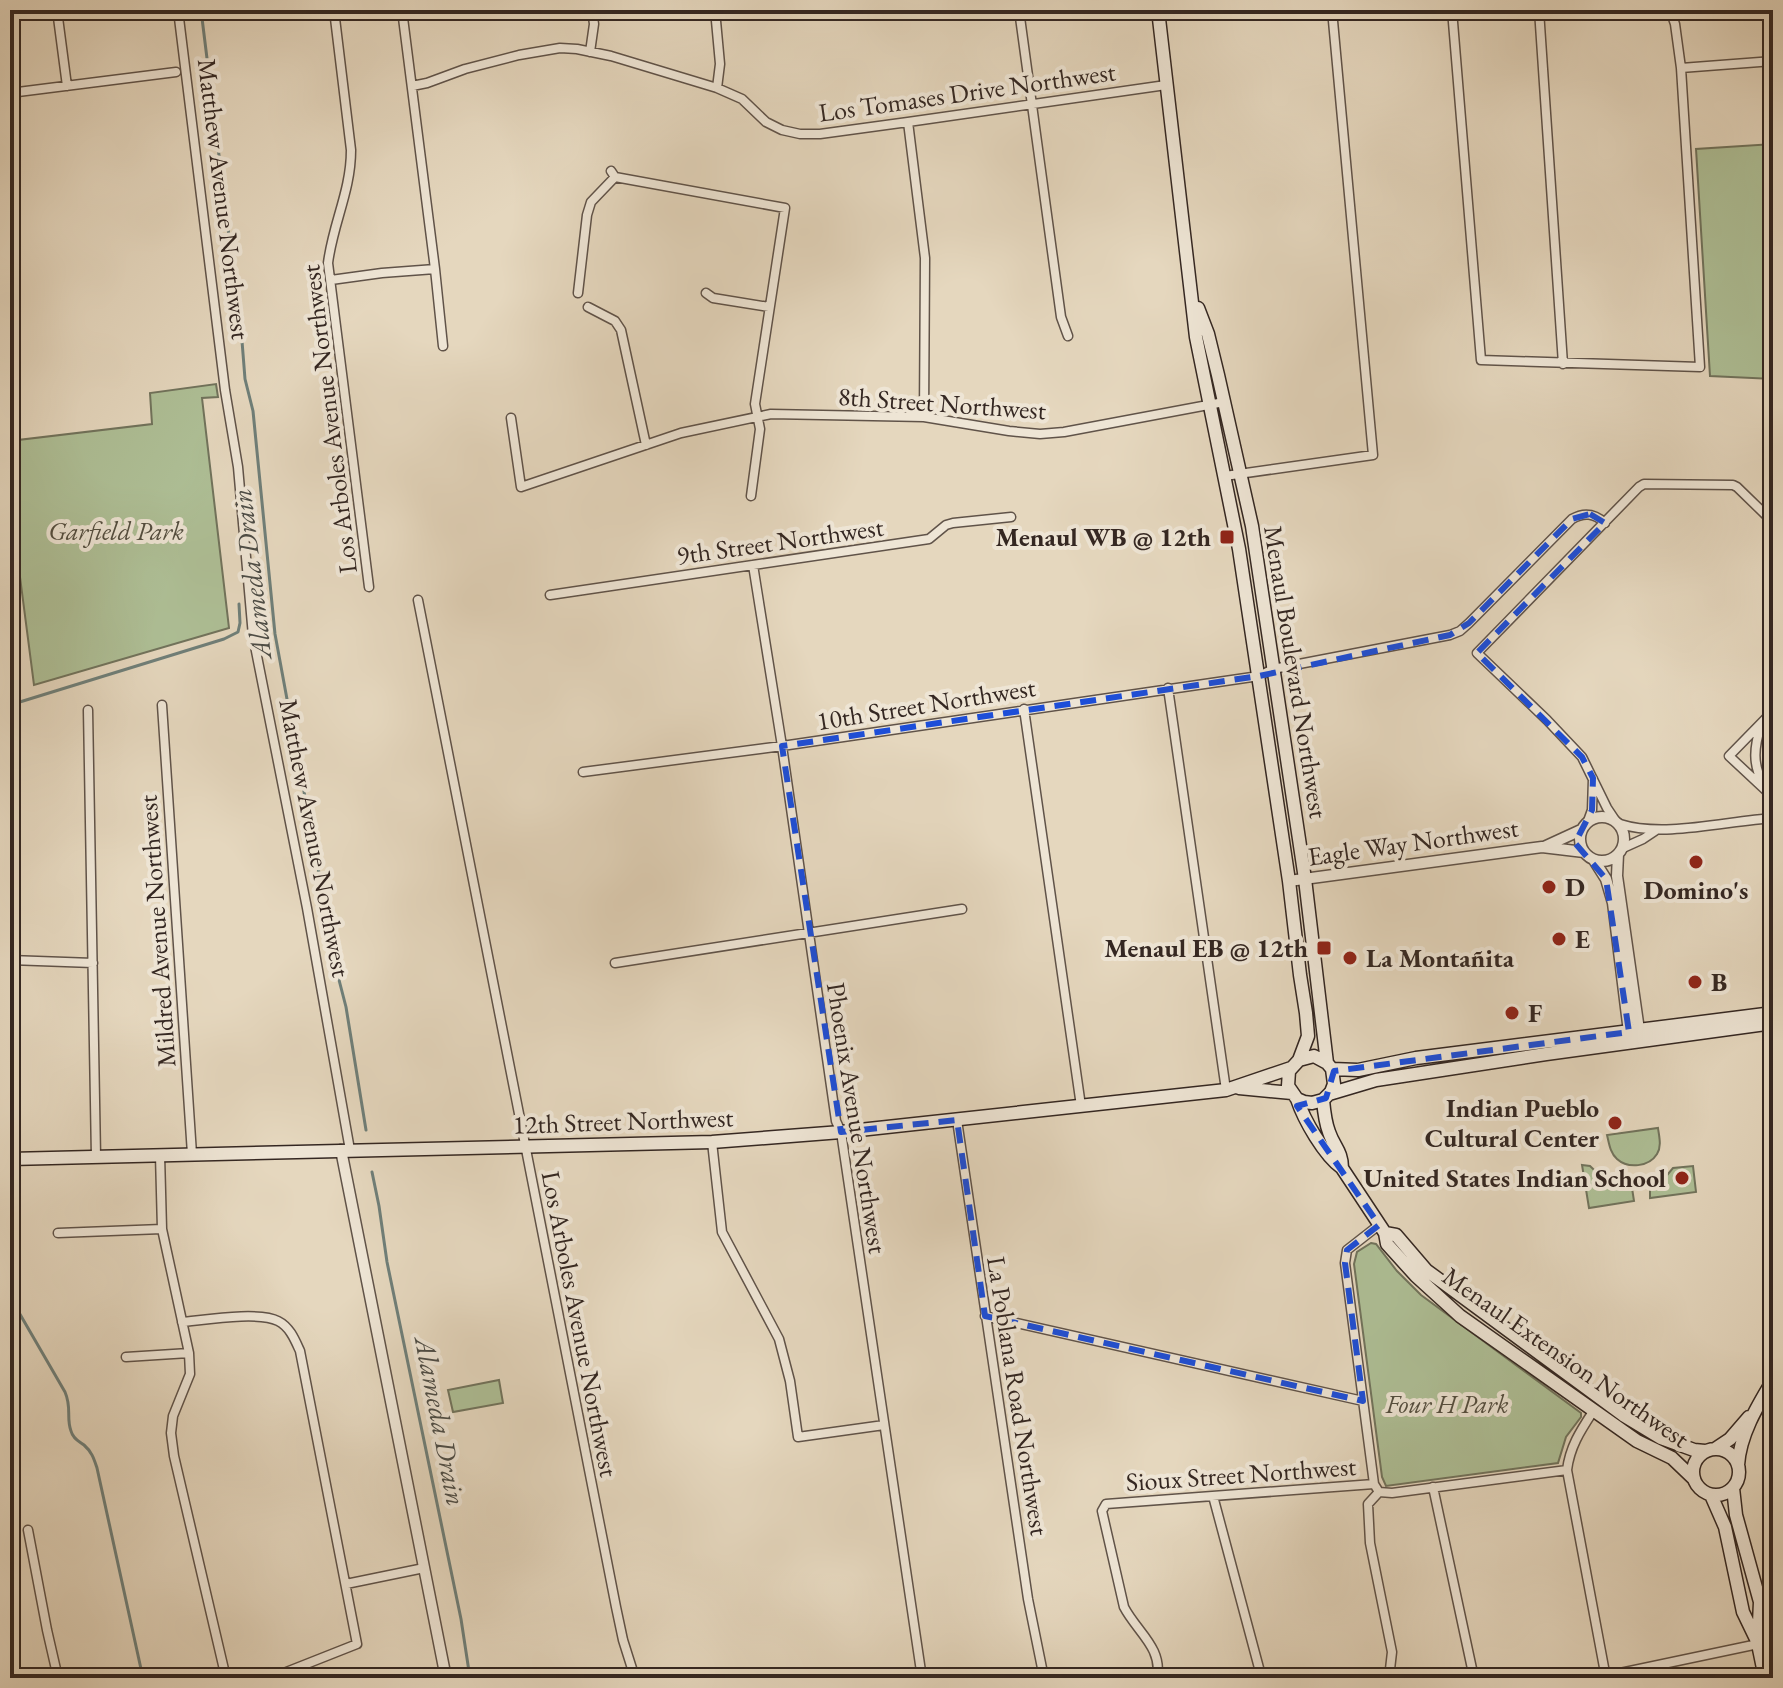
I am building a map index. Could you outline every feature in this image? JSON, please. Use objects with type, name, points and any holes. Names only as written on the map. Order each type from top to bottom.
[{"type":"main road","name":"Menaul Boulevard Northwest","points":[[1158,10],[1196,337],[1239,549],[1308,1026],[1308,1036],[1295,1064]]},
{"type":"main road","name":"Menaul Boulevard Northwest","points":[[1192,294],[1208,334],[1252,526],[1330,1066]]},
{"type":"main road","points":[[1294,1096],[1312,1103],[1376,1080],[1773,1013]]},
{"type":"main road","points":[[1382,1229],[1302,1114],[1287,1079],[1295,1064],[1314,1056],[1330,1066],[1358,1070],[1416,1058],[1773,1023]]},
{"type":"main road","name":"12th Street Northwest","points":[[1231,1089],[1295,1064]]},
{"type":"main road","points":[[1330,1066],[1334,1084],[1326,1097],[1326,1123],[1342,1156],[1342,1168]]},
{"type":"main road","name":"12th Street Northwest","points":[[10,1159],[712,1142],[841,1132],[1231,1089],[1294,1096]]},
{"type":"main road","name":"Menaul Extension Northwest","points":[[1382,1229],[1387,1244],[1416,1276],[1460,1316],[1637,1441],[1672,1458],[1694,1479]]},
{"type":"main road","name":"Menaul Extension Northwest","points":[[1382,1229],[1396,1235],[1426,1270],[1623,1415],[1661,1438],[1694,1450],[1710,1450]]},
{"type":"main road","points":[[1754,1412],[1739,1456],[1739,1477],[1733,1488],[1723,1495],[1711,1495],[1701,1490],[1694,1479],[1695,1463],[1699,1456],[1730,1439],[1754,1412],[1773,1380]]},
{"type":"main road","points":[[1710,1450],[1729,1453],[1738,1465]]},
{"type":"main road","points":[[1733,1488],[1736,1515],[1760,1602],[1758,1644]]},
{"type":"main road","points":[[1711,1495],[1725,1527],[1743,1612],[1758,1644],[1765,1678]]},
{"type":"street","points":[[57,10],[67,86]]},
{"type":"street","name":"Matthew Avenue Northwest","points":[[178,10],[225,390],[238,467],[253,636],[307,908],[346,1150],[446,1678]]},
{"type":"street","name":"Los Arboles Avenue Northwest","points":[[334,10],[351,172],[330,242],[328,263],[369,587]]},
{"type":"street","points":[[402,10],[443,346]]},
{"type":"street","points":[[590,52],[594,24],[592,10]]},
{"type":"street","points":[[715,10],[720,64],[717,88]]},
{"type":"street","points":[[1019,10],[1061,317],[1068,336]]},
{"type":"street","points":[[1225,476],[1373,455],[1332,10]]},
{"type":"street","points":[[1452,10],[1481,360],[1700,367],[1681,68],[1670,10]]},
{"type":"street","points":[[1539,10],[1563,364]]},
{"type":"street","name":"Los Tomases Drive Northwest","points":[[412,86],[465,69],[560,48],[611,56],[717,88],[742,99],[766,122],[782,130],[820,134],[1166,85]]},
{"type":"street","points":[[1681,68],[1773,61]]},
{"type":"street","points":[[10,93],[176,72]]},
{"type":"street","points":[[908,122],[925,258],[924,417]]},
{"type":"street","points":[[578,293],[587,215],[591,202],[613,174],[785,208],[755,404],[760,429],[751,496]]},
{"type":"street","points":[[331,280],[435,269]]},
{"type":"street","points":[[706,293],[713,298],[769,307]]},
{"type":"street","points":[[588,307],[615,321],[621,330],[646,445]]},
{"type":"street","name":"8th Street Northwest","points":[[511,418],[521,487],[681,433],[757,416],[924,417],[1040,434],[1224,402]]},
{"type":"street","points":[[1635,1035],[1617,876],[1625,836],[1607,808],[1582,757],[1477,653],[1644,484],[1733,485],[1773,522]]},
{"type":"street","name":"10th Street Northwest","points":[[583,772],[1259,676],[1273,669],[1450,635],[1460,631],[1572,519],[1590,514],[1605,523]]},
{"type":"street","name":"9th Street Northwest","points":[[550,595],[929,539],[953,523],[1011,517]]},
{"type":"street","name":"Phoenix Avenue Northwest","points":[[753,565],[922,1678]]},
{"type":"street","name":"Los Arboles Avenue Northwest","points":[[418,600],[616,1607],[635,1678]]},
{"type":"street","points":[[1168,688],[1231,1089]]},
{"type":"street","name":"Mildred Avenue Northwest","points":[[162,705],[192,1154]]},
{"type":"street","points":[[1024,709],[1081,1106]]},
{"type":"street","points":[[88,710],[96,1157]]},
{"type":"street","points":[[1771,795],[1729,756],[1773,711]]},
{"type":"street","points":[[1761,723],[1756,743],[1756,765],[1771,795]]},
{"type":"street","points":[[1593,778],[1592,810],[1580,838],[1606,879],[1613,903],[1635,1035]]},
{"type":"street","points":[[1585,826],[1601,816],[1631,828],[1656,831],[1773,818]]},
{"type":"street","name":"Eagle Way Northwest","points":[[1289,881],[1542,847],[1585,826]]},
{"type":"street","points":[[1589,856],[1607,861],[1656,831]]},
{"type":"street","name":"Eagle Way Northwest","points":[[1542,847],[1589,856]]},
{"type":"street","points":[[615,963],[962,909]]},
{"type":"street","points":[[10,960],[93,963]]},
{"type":"street","name":"La Poblana Road Northwest","points":[[957,1120],[1028,1599],[1044,1678]]},
{"type":"street","points":[[712,1142],[722,1232],[779,1339],[790,1381],[798,1437],[884,1425]]},
{"type":"street","points":[[160,1155],[162,1229],[189,1353],[190,1374],[173,1416],[171,1433],[226,1678]]},
{"type":"street","points":[[58,1233],[162,1229]]},
{"type":"street","points":[[1382,1229],[1347,1250],[1345,1263],[1377,1488],[1368,1504],[1370,1543],[1392,1652],[1389,1678]]},
{"type":"street","points":[[182,1322],[260,1316],[278,1321],[293,1334],[300,1351],[357,1644],[271,1678]]},
{"type":"street","points":[[985,1316],[1363,1401]]},
{"type":"street","points":[[126,1357],[189,1353]]},
{"type":"street","points":[[1594,1410],[1577,1435],[1567,1470],[1606,1677],[1758,1644]]},
{"type":"street","name":"Sioux Street Northwest","points":[[1157,1678],[1157,1656],[1124,1607],[1102,1511],[1106,1504],[1377,1488],[1392,1493],[1567,1470]]},
{"type":"street","points":[[1433,1487],[1474,1678]]},
{"type":"street","points":[[1213,1496],[1259,1668]]},
{"type":"street","points":[[28,1530],[58,1678]]},
{"type":"street","points":[[346,1584],[424,1568]]},
{"type":"highlighted area","points":[[1590,514],[1605,523],[1477,653],[1582,757],[1593,778],[1592,810],[1575,843],[1606,879],[1629,1032],[1334,1071],[1326,1098],[1297,1106],[1379,1225],[1347,1250],[1345,1263],[1363,1401],[985,1316],[957,1120],[841,1132],[782,746],[1259,676],[1450,635],[1469,623],[1572,519]]},
{"type":"green space","points":[[1773,144],[1773,379],[1710,376],[1696,149]]},
{"type":"green space","name":"Garfield Park","points":[[216,384],[218,397],[202,398],[229,628],[34,685],[10,500],[10,441],[152,424],[150,393]]},
{"type":"green space","points":[[1658,1128],[1659,1148],[1649,1162],[1627,1164],[1617,1159],[1610,1148],[1607,1135]]},
{"type":"green space","points":[[1582,1165],[1590,1166],[1614,1184],[1632,1188],[1634,1201],[1589,1208]]},
{"type":"green space","points":[[1693,1166],[1696,1192],[1650,1198],[1650,1188],[1663,1180],[1673,1168]]},
{"type":"green space","name":"Four H Park","points":[[1371,1243],[1376,1244],[1421,1295],[1581,1413],[1566,1437],[1558,1463],[1386,1486],[1382,1477],[1354,1264],[1357,1252]]},
{"type":"green space","points":[[499,1380],[503,1403],[453,1412],[448,1390]]},
{"type":"waterway","name":"Alameda Drain","points":[[201,10],[245,379],[253,411],[275,634],[346,1007],[366,1130]]},
{"type":"waterway","points":[[10,705],[224,639],[238,632],[239,604]]},
{"type":"waterway","name":"Alameda Drain","points":[[372,1172],[470,1678]]},
{"type":"waterway","points":[[10,1297],[65,1392],[72,1434],[89,1450],[95,1462],[143,1678]]},
{"type":"place","name":"Menaul WB @ 12th","points":[[1227,537]]},
{"type":"place","name":"Domino's","points":[[1696,862]]},
{"type":"place","name":"D","points":[[1549,887]]},
{"type":"place","name":"E","points":[[1559,939]]},
{"type":"place","name":"Menaul EB @ 12th","points":[[1324,948]]},
{"type":"place","name":"La Montañita","points":[[1350,958]]},
{"type":"place","name":"B","points":[[1695,982]]},
{"type":"place","name":"F","points":[[1512,1013]]},
{"type":"place","name":"Indian Pueblo Cultural Center","points":[[1615,1123]]},
{"type":"place","name":"United States Indian School","points":[[1682,1178]]}]
